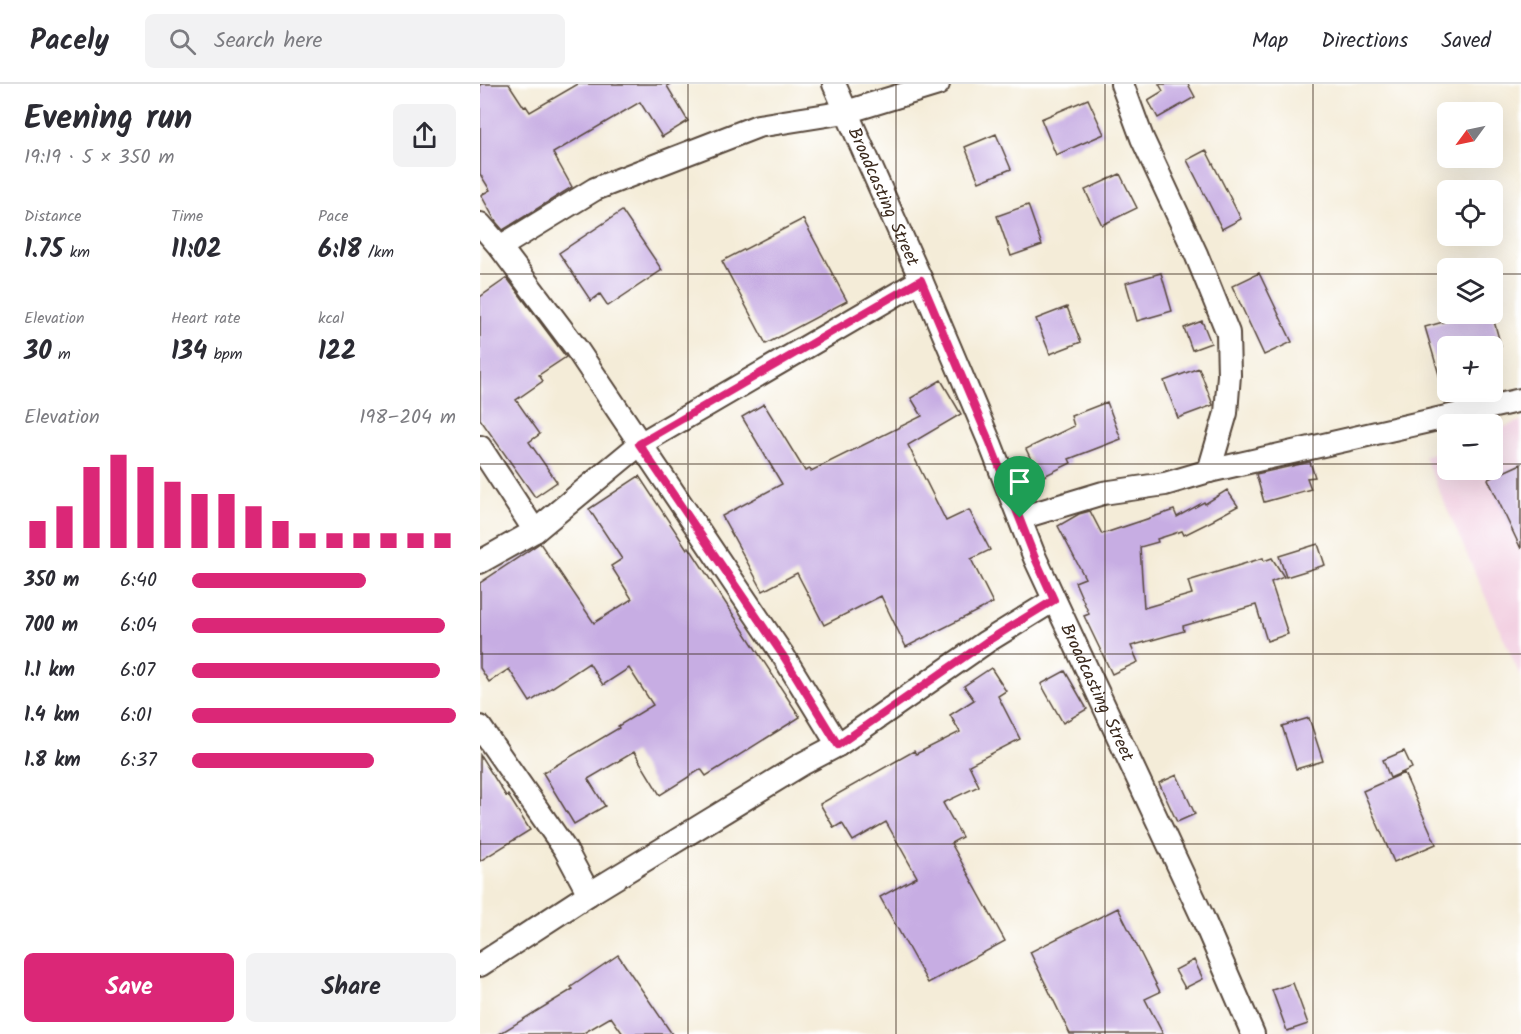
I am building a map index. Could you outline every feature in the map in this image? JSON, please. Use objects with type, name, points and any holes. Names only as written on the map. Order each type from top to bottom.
[{"type":"street","name":"Broadcasting Street","points":[[834,84],[921,280],[990,443],[1035,558],[1202,916],[1253,1034]]},
{"type":"street","points":[[500,247],[595,189],[758,126],[846,112],[938,84]]},
{"type":"street","points":[[1122,84],[1142,138],[1196,254],[1228,333],[1229,375],[1226,413],[1209,471]]},
{"type":"street","points":[[480,224],[576,348],[784,657],[838,745]]},
{"type":"street","points":[[480,562],[535,531],[639,444],[921,280]]},
{"type":"street","points":[[1020,518],[1103,493],[1165,484],[1209,471],[1521,400]]},
{"type":"street","points":[[480,447],[535,531]]},
{"type":"street","points":[[480,965],[589,894],[802,764],[838,745],[986,642],[1054,600]]},
{"type":"street","points":[[480,727],[565,849],[589,894]]},
{"type":"shaded area","points":[[1521,421],[1521,678],[1424,456],[1437,451],[1437,480],[1503,480],[1503,427]]},
{"type":"building","points":[[480,84],[509,84],[524,107],[526,106],[530,112],[578,84],[670,84],[667,86],[688,121],[662,137],[640,102],[553,153],[572,187],[503,230],[481,195],[490,190],[480,174]]},
{"type":"building","points":[[1159,84],[1188,84],[1195,97],[1158,118],[1148,100],[1163,91]]},
{"type":"building","points":[[1088,99],[1104,134],[1056,155],[1041,119]]},
{"type":"building","points":[[996,134],[1011,169],[979,182],[965,147]]},
{"type":"building","points":[[1206,150],[1241,219],[1222,229],[1187,160]]},
{"type":"building","points":[[1120,174],[1137,208],[1102,225],[1085,190]]},
{"type":"building","points":[[1028,205],[1042,245],[1011,256],[997,216]]},
{"type":"building","points":[[622,211],[662,270],[608,306],[600,294],[591,301],[559,253]]},
{"type":"building","points":[[803,219],[847,301],[766,344],[722,261]]},
{"type":"building","points":[[1161,273],[1172,311],[1137,321],[1126,283]]},
{"type":"building","points":[[1259,273],[1292,342],[1264,355],[1232,286]]},
{"type":"building","points":[[507,278],[566,357],[539,375],[543,381],[516,400],[540,434],[529,442],[557,482],[535,497],[480,419],[480,297]]},
{"type":"building","points":[[1067,307],[1081,342],[1050,354],[1036,319]]},
{"type":"building","points":[[1202,321],[1211,343],[1192,350],[1184,328]]},
{"type":"building","points":[[1437,324],[1495,324],[1498,336],[1437,336],[1437,368],[1425,327]]},
{"type":"building","points":[[1199,368],[1213,405],[1178,418],[1164,381]]},
{"type":"building","points":[[941,380],[961,414],[908,445],[946,521],[969,510],[990,550],[971,559],[993,603],[906,647],[881,596],[824,625],[797,573],[763,591],[722,516],[782,484],[742,417],[764,404],[805,471],[810,469],[811,471],[922,416],[911,398]]},
{"type":"building","points":[[1107,402],[1121,439],[1069,459],[1071,463],[1040,478],[1026,449],[1074,426],[1071,416]]},
{"type":"building","points":[[1310,462],[1315,477],[1307,478],[1311,489],[1264,502],[1256,474]]},
{"type":"building","points":[[1521,464],[1521,549],[1488,480],[1503,480],[1503,472]]},
{"type":"building","points":[[639,476],[687,549],[689,547],[800,717],[706,776],[701,769],[660,795],[634,752],[588,779],[605,806],[574,824],[543,773],[653,705],[629,668],[603,685],[589,663],[530,702],[509,669],[489,682],[480,668],[480,583],[540,543],[594,623],[632,599],[611,566],[622,559],[589,509]]},
{"type":"building","points":[[1227,490],[1238,506],[1184,535],[1182,531],[1140,547],[1144,608],[1192,594],[1188,581],[1263,558],[1264,561],[1272,558],[1284,577],[1271,582],[1288,634],[1267,641],[1256,605],[1183,626],[1184,631],[1131,646],[1138,662],[1112,674],[1084,616],[1089,614],[1075,582],[1085,578],[1058,526],[1079,514],[1090,511],[1102,534],[1174,510],[1177,517],[1204,502],[1205,504]]},
{"type":"building","points":[[1318,544],[1325,565],[1286,577],[1279,556]]},
{"type":"building","points":[[991,668],[1006,691],[998,696],[1020,739],[969,765],[979,786],[943,803],[962,837],[951,843],[1005,941],[928,983],[880,897],[917,877],[886,822],[853,841],[842,823],[834,828],[820,804],[914,751],[916,754],[960,732],[950,715],[974,700],[964,686]]},
{"type":"building","points":[[1065,671],[1087,709],[1063,723],[1041,684]]},
{"type":"building","points":[[1309,718],[1323,761],[1296,769],[1282,726]]},
{"type":"building","points":[[1404,751],[1412,768],[1390,778],[1383,760]]},
{"type":"building","points":[[480,755],[530,830],[480,861]]},
{"type":"building","points":[[1404,773],[1436,844],[1394,862],[1363,791]]},
{"type":"building","points":[[1177,775],[1195,814],[1177,822],[1159,783]]},
{"type":"building","points":[[1118,908],[1160,992],[1145,999],[1163,1034],[1070,1034],[1030,952]]},
{"type":"building","points":[[618,955],[672,1034],[623,1034],[611,1017],[582,1034],[499,1034],[573,989],[571,987]]},
{"type":"building","points":[[1194,960],[1203,979],[1185,988],[1175,970]]},
{"type":"building","points":[[1293,983],[1308,1024],[1287,1031],[1272,990]]},
{"type":"route","points":[[921,280],[1020,518],[1054,600],[986,642],[838,745],[784,657],[639,444],[921,280]]}]
